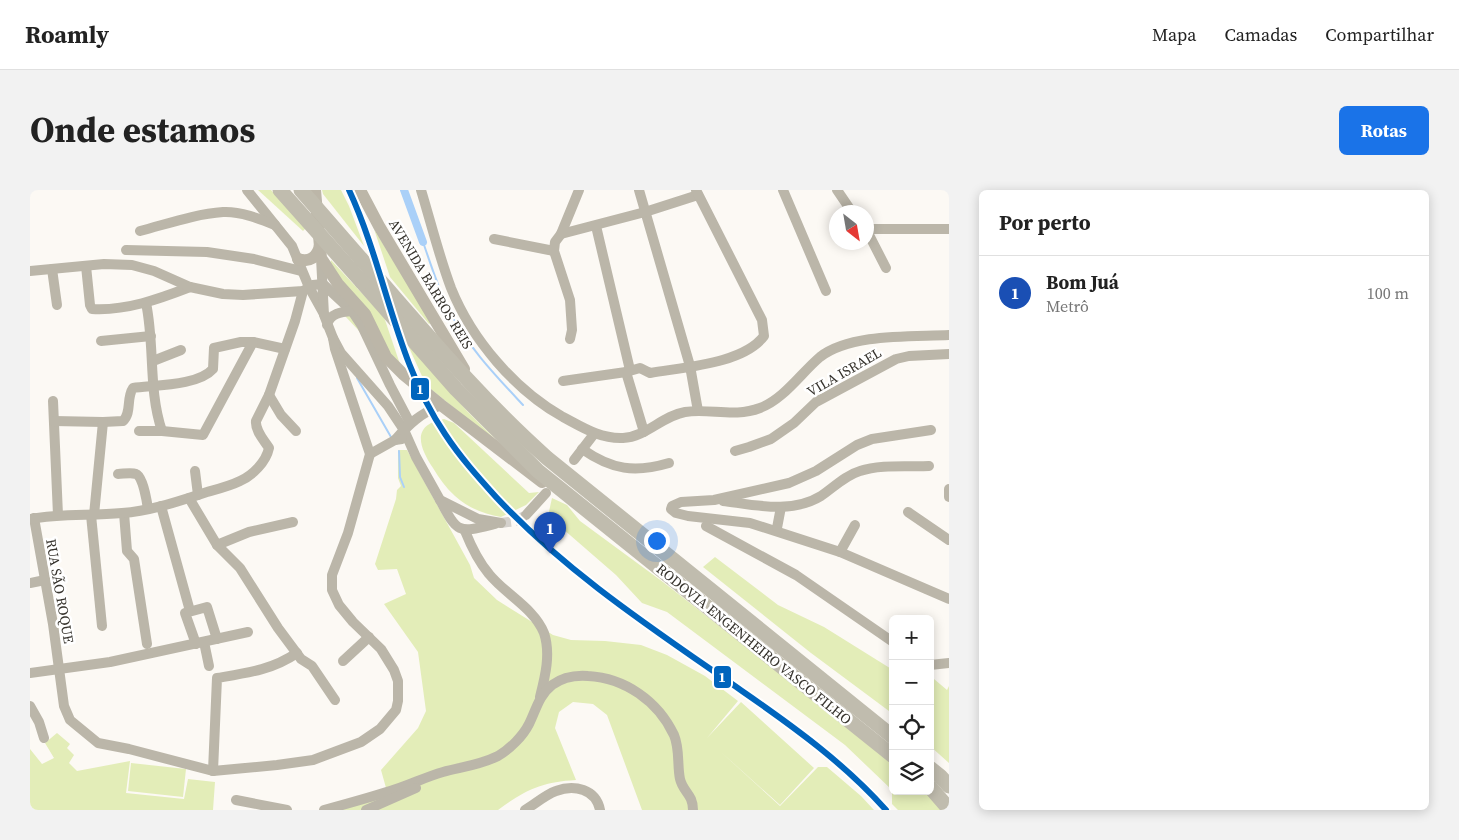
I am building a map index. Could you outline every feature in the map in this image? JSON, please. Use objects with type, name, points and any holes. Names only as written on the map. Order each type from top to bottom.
[{"type":"highway","name":"RODOVIA ENGENHEIRO VASCO FILHO","points":[[280,190],[456,389],[538,471],[889,753]]},
{"type":"highway","name":"RODOVIA ENGENHEIRO VASCO FILHO","points":[[301,190],[479,393],[516,431],[889,734]]},
{"type":"highway","points":[[934,771],[949,786]]},
{"type":"highway","points":[[934,792],[949,809]]},
{"type":"main road","points":[[315,190],[321,258],[338,284],[365,314],[386,357],[403,374],[441,405],[536,478],[592,515]]},
{"type":"main road","name":"AVENIDA BARROS REIS","points":[[360,190],[379,226],[479,393]]},
{"type":"main road","points":[[300,265],[319,252],[320,243]]},
{"type":"street","points":[[247,190],[292,246],[300,265],[306,289],[326,320],[341,353],[388,406],[407,431]]},
{"type":"street","points":[[421,190],[452,288],[469,323],[504,369],[527,393],[545,407],[594,434],[622,438],[635,436],[672,416],[687,412],[720,414],[744,412],[760,408],[772,402],[822,356],[842,346],[868,340],[896,337],[949,335]]},
{"type":"street","points":[[639,190],[690,366],[698,412]]},
{"type":"street","points":[[783,190],[826,291]]},
{"type":"street","points":[[837,190],[847,205]]},
{"type":"street","points":[[570,339],[572,330],[570,300],[554,251],[575,191]]},
{"type":"street","points":[[561,234],[645,212],[697,192],[762,320],[764,336],[760,342],[737,355],[690,366],[650,373],[640,368],[563,381]]},
{"type":"street","points":[[140,232],[173,222],[225,212],[246,216],[276,226]]},
{"type":"street","points":[[596,226],[628,371],[644,432]]},
{"type":"street","points":[[874,229],[949,229]]},
{"type":"street","points":[[494,239],[554,251]]},
{"type":"street","points":[[874,245],[886,268]]},
{"type":"street","points":[[126,250],[207,252],[300,265]]},
{"type":"street","points":[[321,258],[326,320]]},
{"type":"street","points":[[30,271],[118,264],[132,265],[154,271],[190,287],[214,293],[233,295],[306,289],[313,285],[323,284],[352,311],[362,326],[390,385],[416,457],[451,521],[457,528],[464,531],[500,523],[478,519],[440,500]]},
{"type":"street","points":[[86,266],[91,308],[103,309],[146,303],[190,287]]},
{"type":"street","points":[[52,269],[57,305]]},
{"type":"street","points":[[32,519],[58,515],[124,513],[161,506],[240,481],[264,462],[270,448],[256,425],[269,395],[306,289]]},
{"type":"street","points":[[146,303],[152,336],[154,387],[162,431]]},
{"type":"street","points":[[326,320],[328,321],[340,312],[352,311]]},
{"type":"street","points":[[101,341],[152,336]]},
{"type":"street","points":[[297,653],[282,663],[255,671],[217,678],[213,771],[313,760],[360,742],[380,729],[396,710],[398,681],[394,670],[388,659],[339,605],[331,583],[332,575],[348,534],[370,454],[333,338]]},
{"type":"street","points":[[54,421],[123,421],[126,419],[128,400],[132,389],[171,386],[208,373],[213,368],[214,348],[241,342],[253,342],[285,349]]},
{"type":"street","points":[[139,432],[162,431],[203,435],[253,342]]},
{"type":"street","points":[[153,361],[180,350]]},
{"type":"street","name":"VILA ISRAEL","points":[[735,451],[749,448],[771,439],[794,424],[816,402],[896,358],[949,354]]},
{"type":"street","points":[[269,395],[281,415],[296,431]]},
{"type":"street","points":[[53,401],[58,515]]},
{"type":"street","points":[[370,454],[396,440],[407,431],[423,412],[441,405]]},
{"type":"street","points":[[102,626],[93,515],[103,422]]},
{"type":"street","points":[[714,500],[789,484],[816,471],[857,445],[872,439],[931,430]]},
{"type":"street","points":[[574,460],[594,434]]},
{"type":"street","points":[[582,449],[605,462],[632,470],[669,463]]},
{"type":"street","points":[[929,466],[858,471],[820,496],[794,506],[762,506],[714,500],[677,503],[671,508],[688,516],[750,523],[840,552],[949,599]]},
{"type":"street","points":[[195,471],[193,497],[217,546],[240,568],[278,628],[301,659],[312,666],[336,700]]},
{"type":"street","points":[[118,474],[136,474],[139,476],[148,509]]},
{"type":"street","points":[[949,489],[949,497]]},
{"type":"street","points":[[526,515],[546,493]]},
{"type":"street","points":[[161,506],[188,612],[209,666]]},
{"type":"street","points":[[777,528],[781,507]]},
{"type":"street","points":[[908,512],[949,540]]},
{"type":"street","points":[[124,513],[127,551],[134,559],[147,644]]},
{"type":"street","name":"RUA SÃO ROQUE","points":[[32,519],[53,624],[64,706],[70,720],[98,743],[129,749],[213,771]]},
{"type":"street","points":[[217,546],[249,532],[293,522]]},
{"type":"street","points":[[706,526],[796,575],[889,639]]},
{"type":"street","points":[[840,552],[855,526]]},
{"type":"street","points":[[324,810],[483,762],[510,747],[528,726],[540,698],[547,663],[543,632],[536,619],[489,574],[472,550],[464,531]]},
{"type":"street","points":[[30,583],[44,580]]},
{"type":"street","points":[[188,612],[207,607],[217,639]]},
{"type":"street","points":[[30,673],[110,662],[248,632]]},
{"type":"street","points":[[343,661],[369,637]]},
{"type":"street","points":[[934,665],[949,663]]},
{"type":"street","points":[[540,698],[552,685],[570,676],[579,675],[613,680],[627,685],[640,693],[667,720],[675,737],[680,780],[691,797],[692,810]]},
{"type":"street","points":[[30,706],[40,722],[44,738]]},
{"type":"street","points":[[366,810],[412,790],[434,776]]},
{"type":"street","points":[[525,810],[556,791],[578,788],[593,796],[599,804],[600,810]]},
{"type":"street","points":[[236,800],[287,810]]},
{"type":"green space","points":[[258,190],[271,190],[306,228],[303,231]]},
{"type":"green space","points":[[322,190],[341,190],[364,246],[323,194]]},
{"type":"green space","points":[[374,229],[431,323],[429,324],[390,277]]},
{"type":"green space","points":[[331,260],[384,317],[401,367],[361,333],[345,316],[329,273]]},
{"type":"green space","points":[[407,343],[467,411],[494,438],[492,439],[426,385]]},
{"type":"green space","points":[[444,419],[454,423],[529,493],[539,492],[526,505],[501,517],[476,510],[465,504],[440,479],[428,460],[422,445],[422,432],[426,426]]},
{"type":"green space","points":[[398,450],[407,450],[470,565],[474,578],[497,600],[553,635],[571,640],[641,645],[667,655],[705,676],[738,701],[707,738],[741,702],[814,768],[780,805],[721,752],[780,806],[818,767],[827,767],[861,796],[874,810],[642,810],[607,715],[593,704],[573,702],[559,712],[555,728],[576,780],[534,788],[498,810],[338,810],[388,795],[381,770],[418,728],[426,711],[418,652],[384,604],[406,594],[397,569],[378,570],[375,564],[396,499],[397,490],[401,486],[398,478]]},
{"type":"green space","points":[[552,498],[567,505],[580,521],[663,582],[889,759],[889,787],[845,745],[667,612],[642,603],[616,575],[548,516]]},
{"type":"green space","points":[[715,557],[778,605],[824,627],[889,668],[889,711],[811,653],[703,567]]},
{"type":"green space","points":[[934,679],[947,690],[949,686],[949,763],[934,750]]},
{"type":"green space","points":[[57,733],[70,744],[67,748],[74,755],[69,763],[77,771],[130,761],[126,793],[184,799],[188,779],[215,782],[213,810],[30,810],[30,749],[42,764],[54,758],[45,743]]},
{"type":"green space","points":[[131,763],[186,769],[183,797],[128,791]]},
{"type":"green space","points":[[892,795],[930,795],[943,810],[898,810],[892,804]]},
{"type":"waterway","points":[[404,190],[423,242]]},
{"type":"waterway","points":[[423,242],[441,293],[456,323],[483,360],[523,405]]},
{"type":"waterway","points":[[357,378],[391,437]]},
{"type":"waterway","points":[[399,451],[400,477],[404,487]]},
{"type":"tunnel","points":[[501,523],[516,521],[526,515]]},
{"type":"transit line","name":"1","points":[[349,190],[373,251],[402,345],[414,376],[428,406],[445,434],[476,474],[524,525],[583,576],[645,624],[799,732],[836,761],[886,810]]},
{"type":"place","name":"Bom Juá","points":[[550,553]]}]
